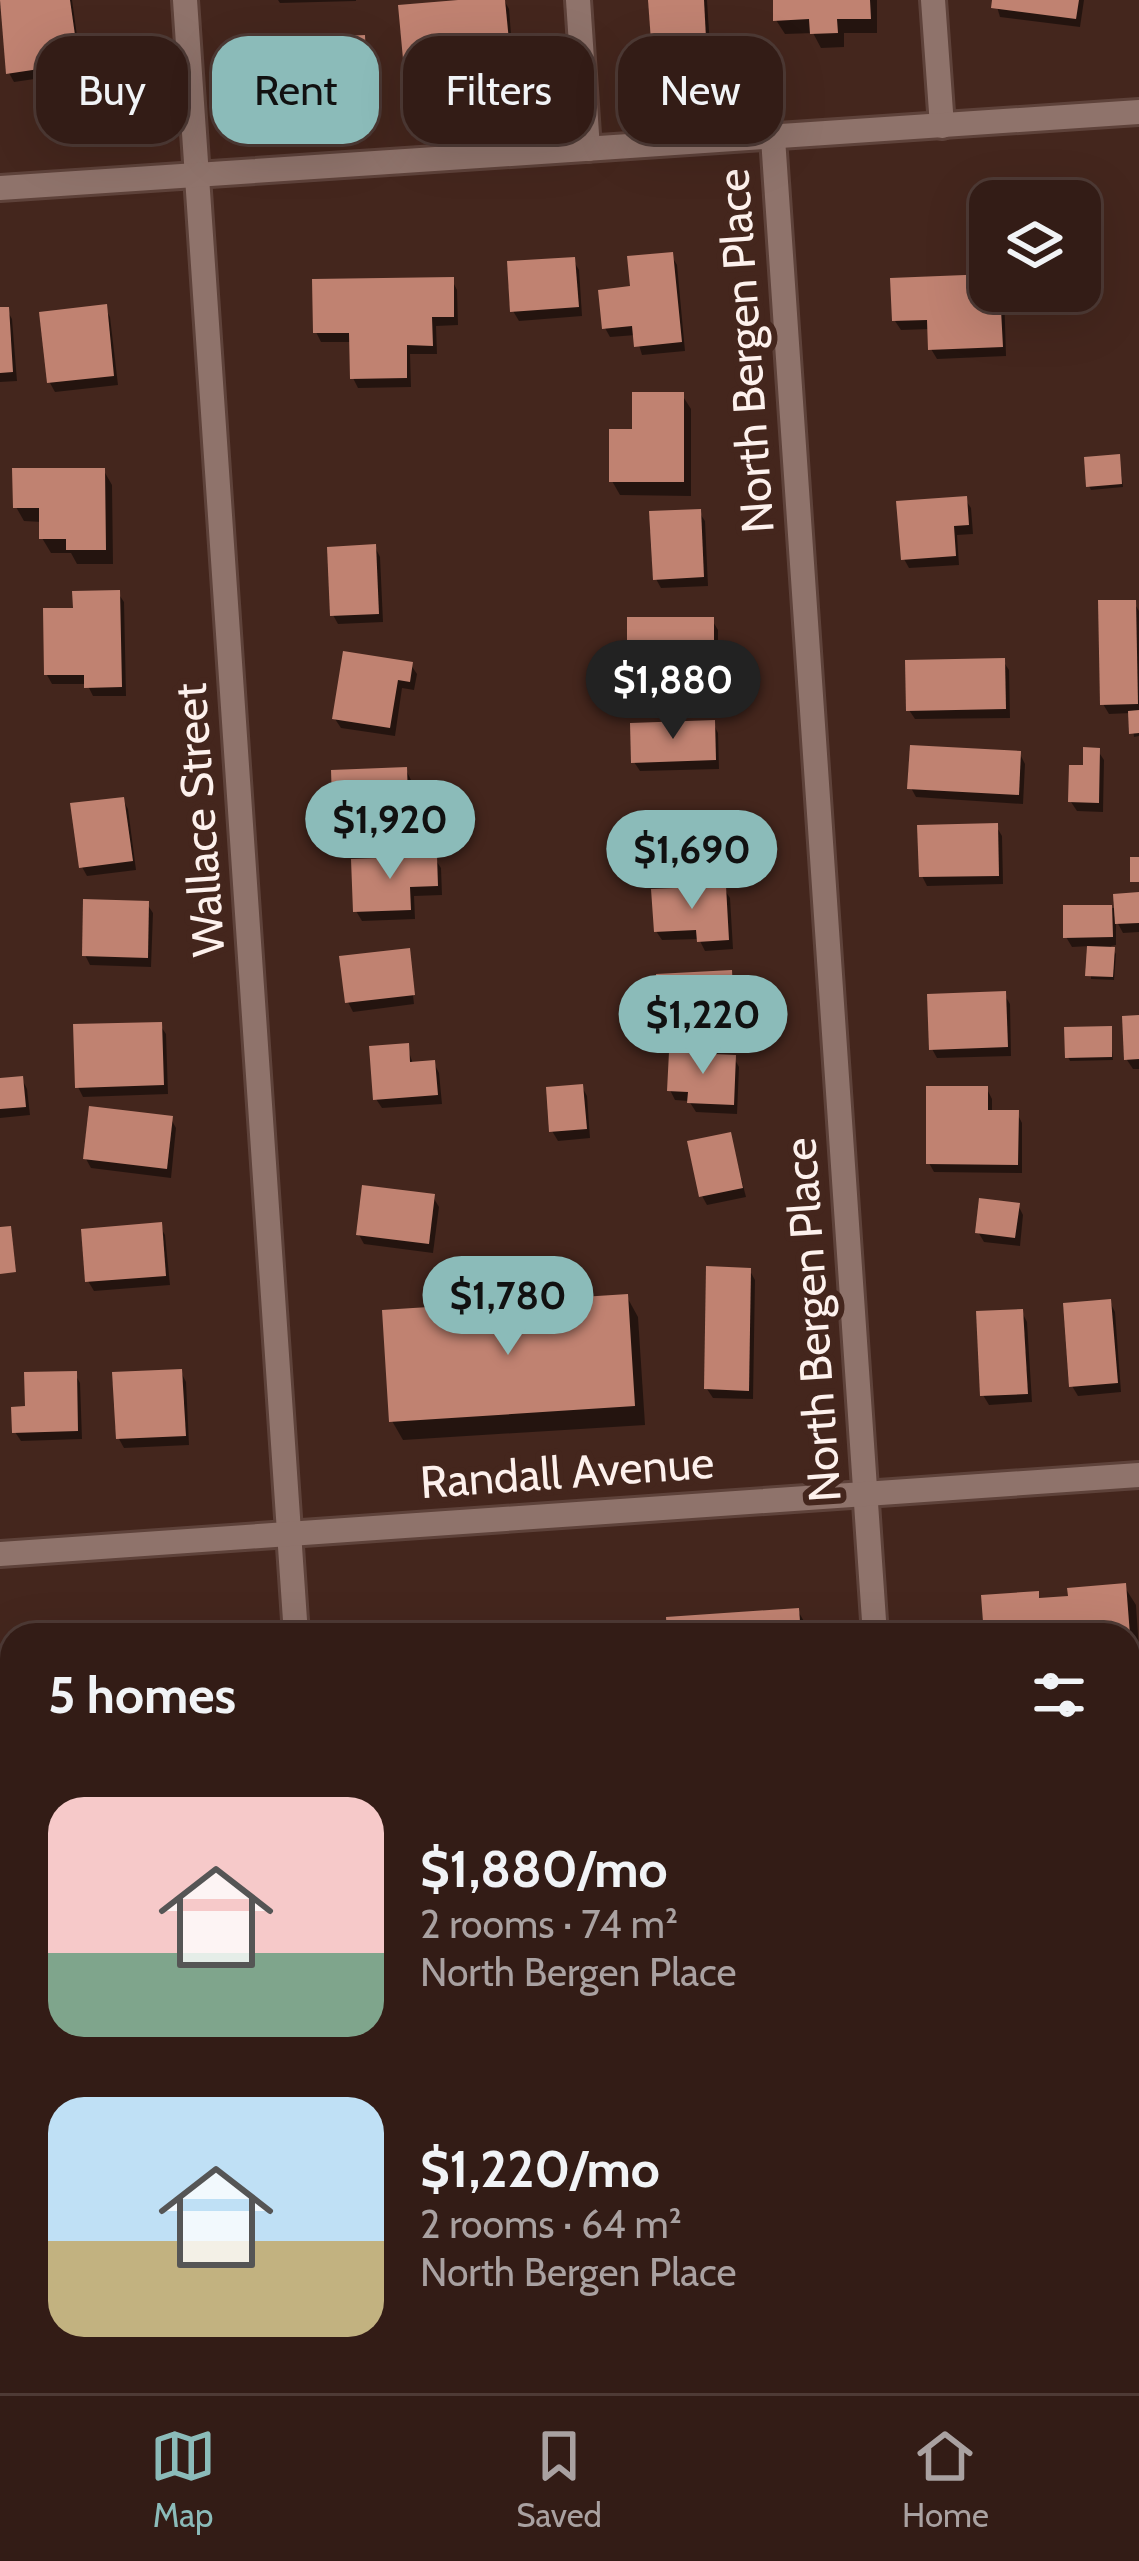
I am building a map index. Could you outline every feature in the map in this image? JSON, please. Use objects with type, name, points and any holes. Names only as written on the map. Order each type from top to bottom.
[{"type":"street","name":"Wallace Street","points":[[185,0],[295,1623]]},
{"type":"street","points":[[578,0],[588,149]]},
{"type":"street","points":[[933,0],[942,126]]},
{"type":"street","points":[[783,137],[1139,112]]},
{"type":"street","points":[[0,188],[672,144]]},
{"type":"street","name":"North Bergen Place","points":[[772,144],[874,1623]]},
{"type":"street","name":"Randall Avenue","points":[[0,1554],[1139,1474]]},
{"type":"building","points":[[0,0],[70,0],[75,36],[36,36],[36,69],[6,74]]},
{"type":"building","points":[[505,0],[509,36],[403,36],[403,59],[398,5]]},
{"type":"building","points":[[648,0],[704,0],[706,36],[651,36]]},
{"type":"building","points":[[773,0],[870,0],[871,19],[837,19],[838,33],[810,34],[809,19],[773,21]]},
{"type":"building","points":[[992,0],[1079,0],[1076,19],[991,8]]},
{"type":"building","points":[[673,252],[682,342],[634,347],[632,326],[602,329],[598,290],[630,286],[627,256]]},
{"type":"building","points":[[575,257],[579,307],[510,312],[507,261]]},
{"type":"building","points":[[969,275],[969,312],[1001,312],[1003,347],[928,350],[927,320],[892,321],[890,278]]},
{"type":"building","points":[[454,277],[454,317],[432,317],[433,346],[407,345],[407,378],[350,379],[349,333],[313,333],[312,279]]},
{"type":"building","points":[[107,304],[114,376],[47,383],[39,312]]},
{"type":"building","points":[[0,307],[9,307],[13,372],[0,373]]},
{"type":"building","points":[[632,392],[684,392],[684,482],[609,482],[609,429],[632,429]]},
{"type":"building","points":[[1120,454],[1122,484],[1086,487],[1084,457]]},
{"type":"building","points":[[12,468],[105,468],[106,550],[66,550],[66,539],[39,539],[39,508],[13,508]]},
{"type":"building","points":[[967,496],[969,525],[954,526],[956,556],[901,560],[896,501]]},
{"type":"building","points":[[701,509],[704,577],[653,580],[649,511]]},
{"type":"building","points":[[376,544],[379,614],[330,616],[327,547]]},
{"type":"building","points":[[120,590],[122,687],[84,688],[84,675],[44,675],[43,608],[73,608],[72,591]]},
{"type":"building","points":[[1098,600],[1136,600],[1138,704],[1100,705]]},
{"type":"building","points":[[627,617],[714,617],[714,674],[627,674]]},
{"type":"building","points":[[343,651],[413,662],[410,682],[398,680],[390,728],[332,719]]},
{"type":"building","points":[[1005,658],[1006,709],[906,711],[905,660]]},
{"type":"building","points":[[1139,710],[1139,733],[1129,734],[1128,711]]},
{"type":"building","points":[[715,720],[716,760],[631,763],[630,723]]},
{"type":"building","points":[[910,745],[1021,751],[1019,795],[907,789]]},
{"type":"building","points":[[1083,747],[1100,748],[1099,803],[1068,802],[1069,765],[1083,765]]},
{"type":"building","points":[[407,767],[409,829],[333,831],[331,770]]},
{"type":"building","points":[[124,797],[133,861],[79,868],[70,803]]},
{"type":"building","points":[[721,817],[724,862],[643,867],[639,823]]},
{"type":"building","points":[[998,823],[999,876],[919,877],[917,825]]},
{"type":"building","points":[[437,856],[438,886],[410,887],[411,910],[353,912],[351,859]]},
{"type":"building","points":[[1130,857],[1139,857],[1139,882],[1130,882]]},
{"type":"building","points":[[726,886],[729,940],[697,942],[696,930],[654,932],[651,889]]},
{"type":"building","points":[[1139,892],[1139,923],[1115,924],[1113,894]]},
{"type":"building","points":[[83,899],[149,901],[148,958],[82,956]]},
{"type":"building","points":[[1063,905],[1112,905],[1113,937],[1063,938]]},
{"type":"building","points":[[1087,946],[1115,947],[1113,977],[1085,976]]},
{"type":"building","points":[[410,948],[415,995],[345,1003],[339,956]]},
{"type":"building","points":[[732,970],[734,1012],[659,1017],[656,974]]},
{"type":"building","points":[[1006,991],[1008,1047],[929,1050],[927,994]]},
{"type":"building","points":[[1139,1015],[1139,1059],[1124,1060],[1122,1016]]},
{"type":"building","points":[[162,1022],[164,1085],[75,1088],[73,1024]]},
{"type":"building","points":[[1112,1026],[1112,1057],[1065,1058],[1064,1027]]},
{"type":"building","points":[[409,1043],[410,1062],[435,1060],[438,1095],[373,1100],[369,1046]]},
{"type":"building","points":[[669,1052],[736,1055],[734,1105],[687,1103],[688,1092],[667,1091]]},
{"type":"building","points":[[23,1076],[26,1107],[0,1109],[0,1078]]},
{"type":"building","points":[[583,1084],[587,1129],[549,1132],[546,1087]]},
{"type":"building","points":[[926,1086],[988,1086],[988,1110],[1019,1110],[1018,1165],[926,1164]]},
{"type":"building","points":[[89,1106],[173,1116],[167,1169],[83,1159]]},
{"type":"building","points":[[731,1132],[743,1188],[699,1197],[687,1141]]},
{"type":"building","points":[[362,1185],[435,1194],[429,1244],[356,1235]]},
{"type":"building","points":[[979,1198],[1020,1203],[1015,1238],[975,1233]]},
{"type":"building","points":[[162,1222],[166,1276],[85,1282],[81,1229]]},
{"type":"building","points":[[11,1226],[16,1272],[0,1274],[0,1227]]},
{"type":"building","points":[[706,1266],[751,1268],[749,1391],[704,1389]]},
{"type":"building","points":[[628,1294],[635,1406],[389,1422],[382,1310]]},
{"type":"building","points":[[1111,1299],[1118,1383],[1069,1387],[1063,1303]]},
{"type":"building","points":[[1023,1309],[1028,1394],[980,1396],[976,1311]]},
{"type":"building","points":[[182,1369],[186,1436],[116,1439],[112,1372]]},
{"type":"building","points":[[77,1371],[78,1431],[12,1433],[11,1407],[25,1406],[24,1372]]},
{"type":"building","points":[[1126,1583],[1129,1623],[983,1623],[981,1595],[1039,1591],[1039,1598],[1068,1596],[1067,1588]]},
{"type":"building","points":[[799,1608],[800,1623],[666,1623],[666,1617]]}]
